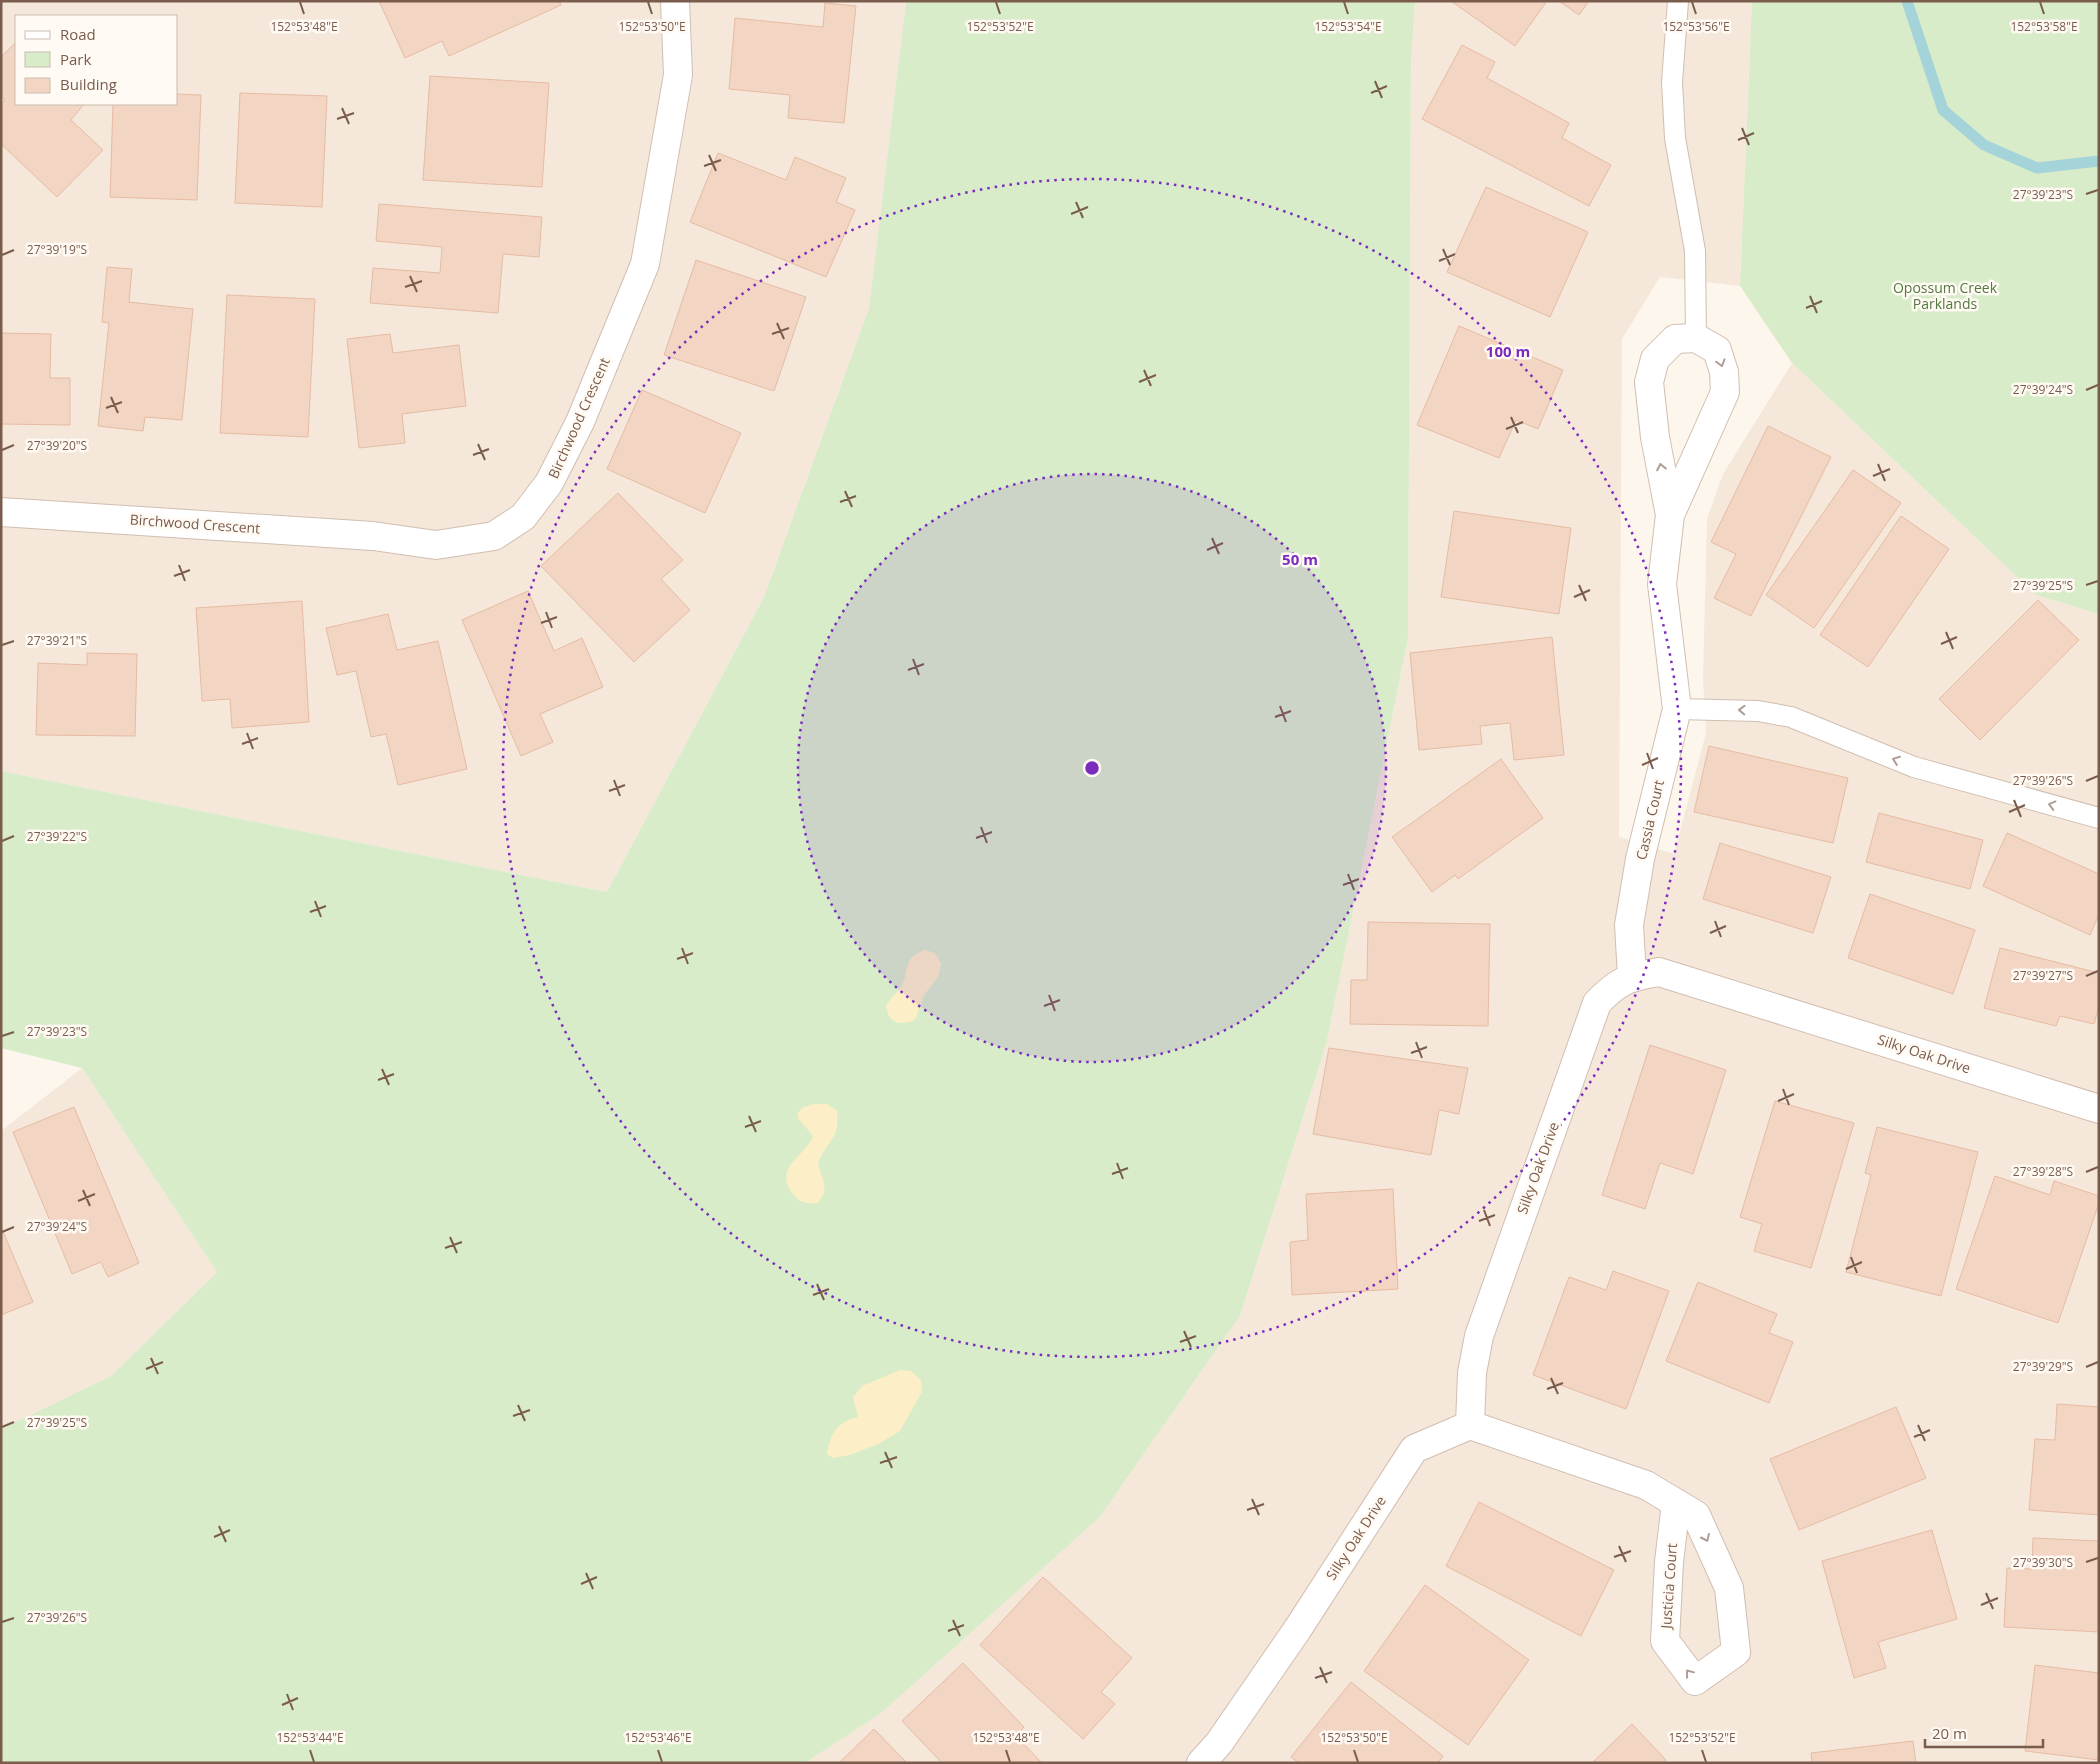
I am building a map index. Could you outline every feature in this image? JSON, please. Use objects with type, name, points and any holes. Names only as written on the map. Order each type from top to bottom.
[{"type":"street","name":"Birchwood Crescent","points":[[1,512],[373,536],[436,545],[494,536],[523,517],[549,483],[580,422],[645,264],[678,75],[674,1]]},
{"type":"street","name":"Cassia Court","points":[[1632,976],[1628,925],[1640,859],[1677,709],[1662,584],[1670,515],[1725,392],[1724,372],[1717,350],[1696,338],[1675,339],[1655,359],[1649,382],[1655,437],[1670,515]]},
{"type":"street","name":"Silky Oak Drive","points":[[1201,1763],[1219,1743],[1297,1630],[1414,1449],[1470,1425],[1472,1373],[1479,1336],[1597,1004],[1614,985],[1632,976],[1658,972],[1686,979],[2099,1109]]},
{"type":"street","name":"Justicia Court","points":[[1470,1425],[1646,1485],[1676,1503],[1696,1515],[1729,1588],[1736,1652],[1695,1681],[1665,1641],[1669,1562],[1676,1503]]},
{"type":"lane","points":[[1678,1],[1672,91],[1675,138],[1695,251],[1696,338]]},
{"type":"lane","points":[[1677,709],[1758,711],[1791,717],[1914,767],[2099,818]]},
{"type":"shaded area","points":[[1,1],[906,1],[869,308],[764,597],[607,892],[1,771]]},
{"type":"shaded area","points":[[1415,1],[1752,1],[1740,286],[1660,277],[1622,339],[1619,837],[1674,854],[1706,733],[1703,678],[1707,519],[1723,474],[1792,363],[2036,595],[2099,614],[2099,1763],[805,1763],[880,1714],[1099,1518],[1240,1316],[1327,1041],[1408,638],[1411,61]]},
{"type":"shaded area","points":[[82,1068],[217,1272],[111,1376],[1,1429],[1,1131]]},
{"type":"green space","points":[[906,1],[1415,1],[1411,61],[1408,638],[1327,1041],[1240,1316],[1099,1518],[880,1714],[805,1763],[1,1763],[1,1429],[111,1376],[217,1272],[82,1068],[1,1048],[1,771],[607,892],[764,597],[869,308]]},
{"type":"green space","name":"Opossum Creek Parklands","points":[[1752,1],[2099,1],[2099,614],[2036,595],[1792,363],[1740,286]]},
{"type":"sand","points":[[925,950],[935,953],[941,964],[938,977],[924,995],[915,1020],[904,1023],[896,1022],[890,1017],[886,1006],[901,987],[910,961],[918,953]]},
{"type":"sand","points":[[814,1104],[827,1104],[837,1111],[837,1128],[818,1163],[824,1183],[824,1192],[818,1203],[810,1203],[801,1201],[793,1194],[786,1176],[792,1162],[813,1136],[798,1118],[798,1112],[804,1107]]},
{"type":"sand","points":[[900,1370],[911,1371],[921,1380],[922,1392],[900,1431],[878,1444],[850,1455],[833,1458],[827,1454],[830,1440],[836,1430],[845,1422],[858,1417],[853,1397],[862,1386]]},
{"type":"building","points":[[379,1],[559,1],[561,5],[449,56],[442,41],[405,58]]},
{"type":"building","points":[[1451,1],[1547,1],[1515,46]]},
{"type":"building","points":[[1559,1],[1589,1],[1579,15]]},
{"type":"building","points":[[825,3],[856,6],[844,123],[788,118],[790,95],[729,89],[735,18],[823,27]]},
{"type":"building","points":[[15,43],[15,105],[83,105],[71,120],[103,150],[57,197],[1,144],[1,104],[5,100],[1,96],[1,57]]},
{"type":"building","points":[[1462,45],[1495,62],[1487,78],[1569,123],[1562,138],[1611,165],[1589,206],[1422,119]]},
{"type":"building","points":[[430,76],[549,83],[542,187],[423,180]]},
{"type":"building","points":[[240,93],[327,96],[322,207],[235,203]]},
{"type":"building","points":[[178,94],[201,95],[197,200],[110,197],[113,105],[178,105]]},
{"type":"building","points":[[718,153],[786,180],[795,157],[846,178],[836,202],[855,210],[826,277],[690,222]]},
{"type":"building","points":[[1486,187],[1588,232],[1550,317],[1447,272]]},
{"type":"building","points":[[379,204],[542,217],[539,257],[503,254],[498,313],[370,303],[373,268],[440,273],[442,247],[376,241]]},
{"type":"building","points":[[696,260],[806,297],[774,391],[664,355]]},
{"type":"building","points":[[107,267],[132,269],[129,302],[193,309],[182,420],[145,417],[143,431],[98,426],[109,323],[102,322]]},
{"type":"building","points":[[227,295],[315,299],[308,437],[220,433]]},
{"type":"building","points":[[1459,326],[1563,370],[1538,429],[1516,420],[1499,458],[1417,425]]},
{"type":"building","points":[[1,333],[51,334],[50,378],[70,378],[70,425],[1,424]]},
{"type":"building","points":[[390,334],[393,353],[459,345],[466,406],[402,414],[405,443],[359,448],[347,339]]},
{"type":"building","points":[[642,390],[741,433],[705,513],[607,469]]},
{"type":"building","points":[[1768,426],[1831,457],[1751,616],[1714,598],[1736,554],[1711,542]]},
{"type":"building","points":[[1853,470],[1901,503],[1814,628],[1766,595]]},
{"type":"building","points":[[618,493],[683,560],[661,579],[690,610],[634,662],[541,566]]},
{"type":"building","points":[[1454,511],[1571,528],[1559,614],[1441,597]]},
{"type":"building","points":[[1901,516],[1949,549],[1868,667],[1820,635]]},
{"type":"building","points":[[528,591],[554,651],[582,638],[603,687],[540,714],[553,742],[521,756],[462,620]]},
{"type":"building","points":[[2038,600],[2079,640],[1980,740],[1939,699]]},
{"type":"building","points":[[302,601],[309,722],[232,728],[230,699],[202,701],[196,608]]},
{"type":"building","points":[[388,614],[397,650],[438,641],[467,769],[398,785],[386,734],[371,737],[356,671],[337,675],[326,628]]},
{"type":"building","points":[[1552,637],[1564,755],[1514,760],[1510,723],[1480,726],[1482,744],[1419,750],[1410,653]]},
{"type":"building","points":[[87,653],[137,654],[135,736],[36,735],[38,663],[87,665]]},
{"type":"building","points":[[1709,746],[1848,778],[1833,843],[1694,812]]},
{"type":"building","points":[[1501,759],[1543,818],[1458,879],[1455,875],[1432,892],[1392,837]]},
{"type":"building","points":[[1879,813],[1983,840],[1970,889],[1866,862]]},
{"type":"building","points":[[2007,833],[2099,874],[2099,914],[2090,935],[1983,886]]},
{"type":"building","points":[[1720,843],[1831,877],[1813,933],[1703,899]]},
{"type":"building","points":[[1870,894],[1975,930],[1953,994],[1848,958]]},
{"type":"building","points":[[1368,922],[1490,924],[1488,1026],[1350,1024],[1351,980],[1367,980]]},
{"type":"building","points":[[2000,948],[2099,973],[2099,1006],[2094,1024],[2060,1016],[2056,1026],[1984,1008]]},
{"type":"building","points":[[1650,1045],[1726,1070],[1693,1174],[1660,1163],[1645,1209],[1602,1195]]},
{"type":"building","points":[[1329,1048],[1468,1068],[1459,1114],[1439,1110],[1431,1155],[1313,1134]]},
{"type":"building","points":[[1775,1101],[1854,1123],[1811,1268],[1754,1251],[1762,1224],[1740,1217]]},
{"type":"building","points":[[74,1107],[139,1263],[108,1277],[101,1262],[72,1274],[13,1132]]},
{"type":"building","points":[[1877,1127],[1978,1152],[1941,1296],[1846,1272],[1871,1175],[1865,1173]]},
{"type":"building","points":[[1995,1176],[2050,1195],[2054,1181],[2099,1196],[2099,1203],[2058,1323],[1956,1289]]},
{"type":"building","points":[[1393,1189],[1398,1289],[1292,1295],[1290,1242],[1308,1240],[1306,1194]]},
{"type":"building","points":[[1,1227],[33,1302],[1,1315]]},
{"type":"building","points":[[1613,1271],[1669,1291],[1626,1409],[1533,1375],[1569,1277],[1606,1290]]},
{"type":"building","points":[[1698,1282],[1777,1314],[1769,1333],[1793,1342],[1769,1403],[1666,1361]]},
{"type":"building","points":[[2057,1404],[2099,1407],[2099,1515],[2029,1510],[2035,1439],[2055,1440]]},
{"type":"building","points":[[1896,1407],[1926,1478],[1799,1530],[1770,1459]]},
{"type":"building","points":[[1479,1502],[1614,1570],[1581,1636],[1446,1566]]},
{"type":"building","points":[[1932,1530],[1957,1619],[1878,1642],[1886,1668],[1854,1678],[1822,1561]]},
{"type":"building","points":[[2033,1538],[2099,1541],[2099,1632],[2004,1627],[2007,1568],[2032,1569]]},
{"type":"building","points":[[1043,1577],[1132,1658],[1101,1692],[1115,1704],[1083,1739],[980,1645]]},
{"type":"building","points":[[1425,1585],[1529,1660],[1468,1745],[1364,1671]]},
{"type":"building","points":[[963,1663],[1024,1727],[1016,1736],[1042,1763],[942,1763],[902,1721]]},
{"type":"building","points":[[2035,1665],[2099,1673],[2099,1760],[2025,1751]]},
{"type":"building","points":[[1351,1682],[1443,1756],[1438,1763],[1299,1763],[1291,1757]]},
{"type":"building","points":[[1632,1724],[1666,1760],[1663,1763],[1592,1763]]},
{"type":"building","points":[[874,1729],[907,1763],[839,1763]]},
{"type":"building","points":[[1913,1741],[1916,1763],[1812,1763],[1811,1753]]},
{"type":"waterway","points":[[1907,1],[1943,110],[1984,145],[2037,168],[2099,161]]}]
